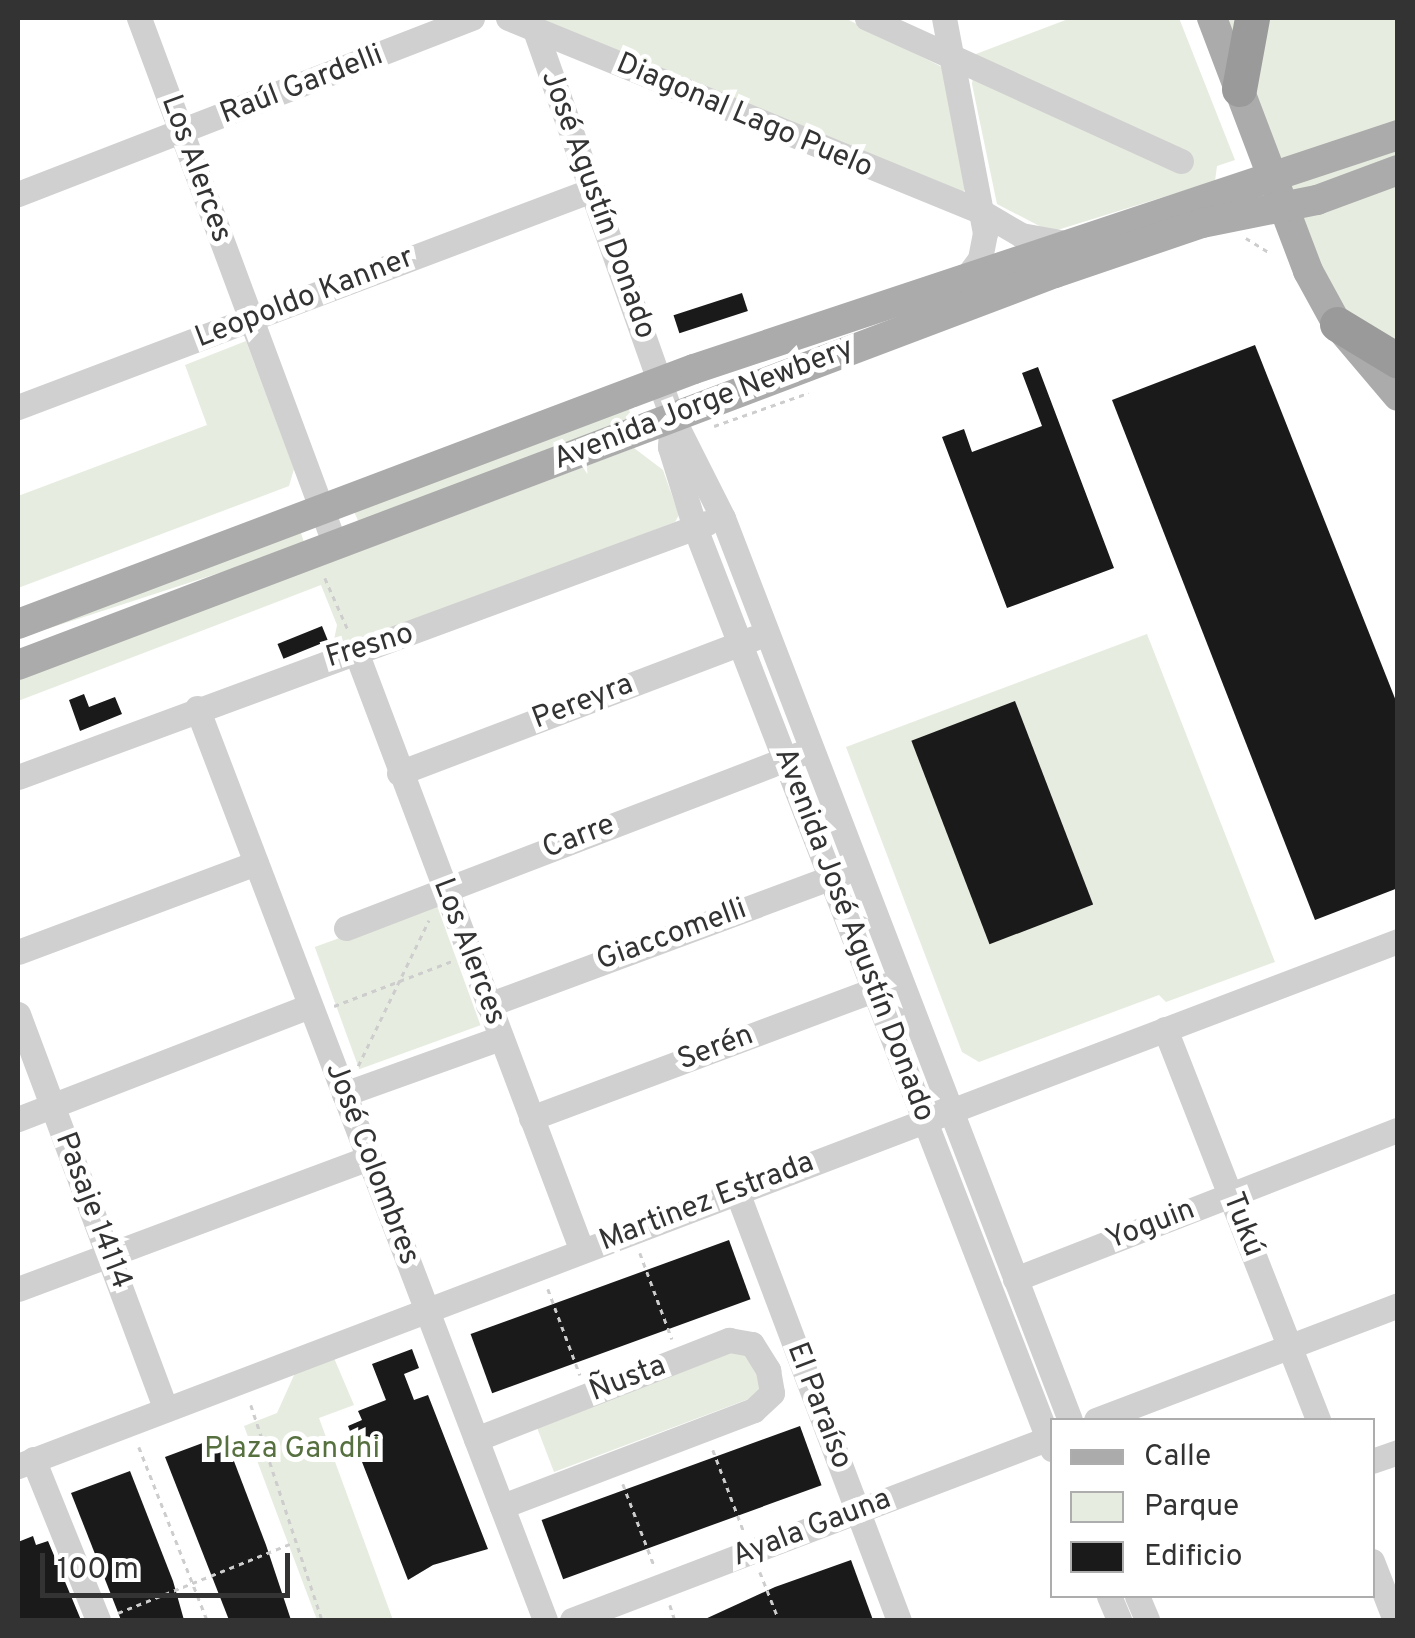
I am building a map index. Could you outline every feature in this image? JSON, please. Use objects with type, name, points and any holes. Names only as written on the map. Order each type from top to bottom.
[{"type":"highway","points":[[1239,89],[1252,18]]},
{"type":"highway","points":[[1337,324],[1398,361]]},
{"type":"main road","points":[[1212,18],[1275,196],[1337,324],[1398,396]]},
{"type":"main road","name":"Avenida Jorge Newbery","points":[[18,665],[672,417],[1275,196],[1398,135]]},
{"type":"main road","name":"Avenida Jorge Newbery","points":[[18,624],[660,381],[1072,244],[1398,170]]},
{"type":"street","name":"Los Alerces","points":[[139,18],[335,545]]},
{"type":"street","name":"Raúl Gardelli","points":[[18,194],[472,18]]},
{"type":"street","name":"Diagonal Lago Puelo","points":[[508,18],[982,212],[1021,235],[1072,244]]},
{"type":"street","points":[[867,18],[1181,161]]},
{"type":"street","points":[[944,18],[956,60],[982,212],[984,247],[965,280]]},
{"type":"street","name":"José Agustín Donado","points":[[534,30],[660,381]]},
{"type":"street","name":"Leopoldo Kanner","points":[[18,407],[592,190]]},
{"type":"street","name":"Avenida José Agustín Donado","points":[[660,381],[672,417],[723,518],[1069,1418]]},
{"type":"street","name":"Avenida José Agustín Donado","points":[[672,417],[670,447],[695,528],[1050,1439]]},
{"type":"street","name":"Fresno","points":[[18,777],[197,708],[723,518]]},
{"type":"street","name":"Pereyra","points":[[399,772],[767,633]]},
{"type":"street","name":"Los Alerces","points":[[356,652],[582,1251]]},
{"type":"street","name":"José Colombres","points":[[197,708],[545,1620]]},
{"type":"street","name":"Carre","points":[[346,928],[812,749]]},
{"type":"street","points":[[18,952],[256,863]]},
{"type":"street","name":"Giaccomelli","points":[[488,1004],[857,867]]},
{"type":"street","name":"Martinez Estrada","points":[[25,1463],[1398,941]]},
{"type":"street","name":"Serén","points":[[531,1118],[900,980]]},
{"type":"street","points":[[18,1119],[312,1010]]},
{"type":"street","name":"Pasaje 14114","points":[[18,1014],[166,1409]]},
{"type":"street","name":"Tukú","points":[[1166,1029],[1317,1418]]},
{"type":"street","points":[[344,1094],[500,1038]]},
{"type":"street","name":"Yoguin","points":[[1016,1278],[1398,1130]]},
{"type":"street","points":[[18,1289],[368,1158]]},
{"type":"street","name":"El Paraíso","points":[[737,1192],[899,1620]]},
{"type":"street","points":[[1101,1418],[1398,1305]]},
{"type":"street","name":"Ñusta","points":[[476,1439],[680,1359],[741,1340],[760,1350],[773,1384],[766,1402],[706,1430]]},
{"type":"street","points":[[502,1506],[706,1430]]},
{"type":"street","name":"Ayala Gauna","points":[[572,1620],[1050,1442]]},
{"type":"street","points":[[25,1463],[106,1617]]},
{"type":"street","points":[[1375,1568],[1396,1620]]},
{"type":"path","name":"Avenida Jorge Newbery","points":[[716,429],[823,387]]},
{"type":"path","points":[[325,578],[356,652]]},
{"type":"path","points":[[344,1094],[444,890]]},
{"type":"path","points":[[312,1010],[468,955]]},
{"type":"path","points":[[632,1232],[680,1359]]},
{"type":"path","points":[[540,1267],[588,1396]]},
{"type":"path","points":[[251,1406],[293,1543],[322,1620]]},
{"type":"path","points":[[706,1430],[778,1620]]},
{"type":"path","points":[[140,1447],[207,1620]]},
{"type":"path","points":[[616,1464],[676,1620]]},
{"type":"path","points":[[106,1617],[293,1543]]},
{"type":"green space","points":[[529,18],[845,18],[946,69],[969,186],[958,196]]},
{"type":"green space","points":[[1071,18],[1179,18],[1235,160],[1217,166],[1215,181],[1051,232],[997,204],[972,84],[976,54]]},
{"type":"green space","points":[[1212,18],[1397,18],[1397,396],[1337,324]]},
{"type":"green space","points":[[246,341],[294,469],[289,486],[18,588],[18,496],[207,425],[185,365]]},
{"type":"green space","points":[[627,404],[633,421],[359,523],[353,509]]},
{"type":"green space","points":[[634,448],[663,470],[679,515],[675,522],[367,640],[333,645],[337,625],[321,585],[18,701],[18,680]]},
{"type":"green space","points":[[300,530],[305,545],[18,638],[18,622]]},
{"type":"green space","points":[[1147,634],[1275,962],[1166,1002],[1159,995],[979,1062],[962,1052],[846,747]]},
{"type":"green space","points":[[436,903],[480,1025],[359,1069],[315,947]]},
{"type":"green space","points":[[733,1350],[753,1355],[761,1390],[754,1397],[554,1472],[536,1425]]},
{"type":"green space","name":"Plaza Gandhi","points":[[334,1358],[354,1405],[319,1418],[393,1620],[317,1620],[244,1426],[277,1413],[295,1373]]},
{"type":"building","points":[[742,293],[748,311],[679,333],[674,315]]},
{"type":"building","points":[[1255,345],[1398,706],[1398,888],[1315,920],[1112,400]]},
{"type":"building","points":[[1038,367],[1114,568],[1007,608],[942,437],[964,429],[972,452],[1042,426],[1022,373]]},
{"type":"building","points":[[322,626],[328,641],[283,659],[277,644]]},
{"type":"building","points":[[84,694],[89,707],[115,697],[122,714],[80,731],[69,700]]},
{"type":"building","points":[[1015,701],[1093,905],[989,944],[911,741]]},
{"type":"building","points":[[729,1240],[751,1299],[492,1393],[471,1334]]},
{"type":"building","points":[[412,1349],[419,1368],[404,1374],[414,1400],[428,1395],[488,1549],[433,1565],[408,1580],[348,1426],[362,1420],[358,1411],[386,1400],[372,1364]]},
{"type":"building","points":[[800,1426],[822,1485],[563,1579],[542,1520]]},
{"type":"building","points":[[224,1435],[291,1620],[229,1620],[165,1457]]},
{"type":"building","points":[[130,1471],[184,1620],[121,1620],[71,1493]]},
{"type":"building","points":[[33,1536],[36,1545],[48,1541],[81,1620],[18,1620],[18,1542]]},
{"type":"building","points":[[851,1560],[873,1620],[703,1620],[775,1587]]}]
